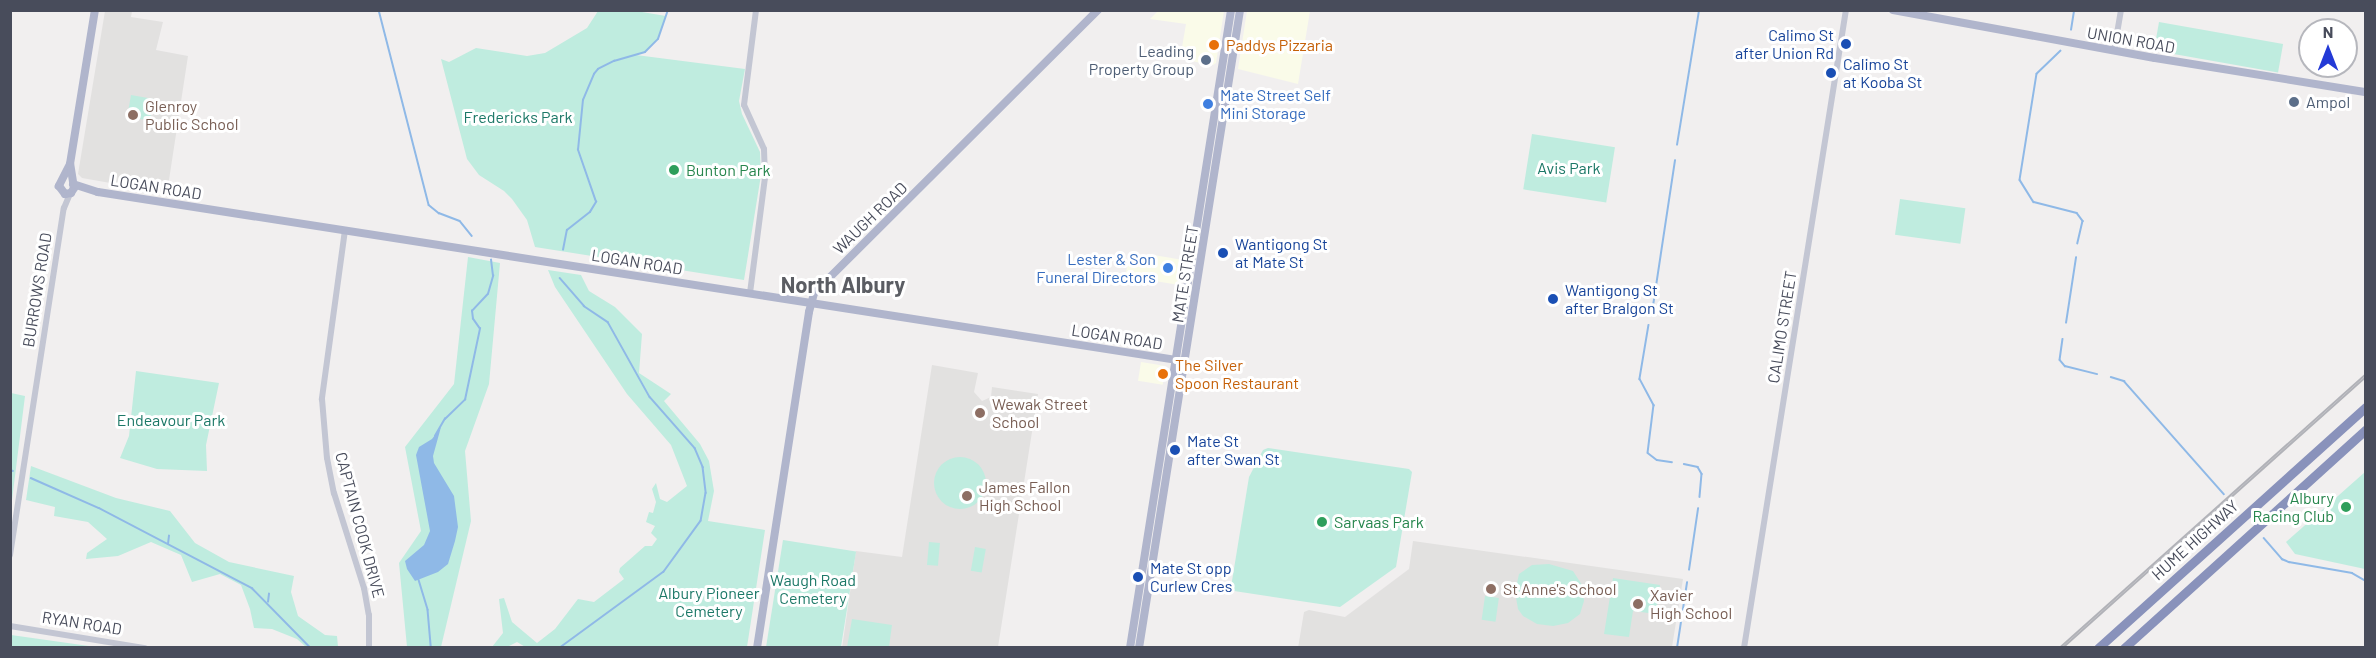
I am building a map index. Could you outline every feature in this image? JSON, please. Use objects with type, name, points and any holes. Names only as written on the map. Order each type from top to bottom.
[{"type":"highway","name":"HUME HIGHWAY","points":[[2098,648],[2366,407]]},
{"type":"highway","name":"HUME HIGHWAY","points":[[2124,648],[2366,429]]},
{"type":"main road","name":"BURROWS ROAD","points":[[69,187],[70,164],[95,10]]},
{"type":"main road","name":"WAUGH ROAD","points":[[757,648],[811,303],[819,286],[1098,10]]},
{"type":"main road","name":"MATE STREET","points":[[1139,648],[1231,10]]},
{"type":"main road","name":"MATE STREET","points":[[1130,648],[1240,10]]},
{"type":"main road","name":"UNION ROAD","points":[[1893,10],[1914,12],[2114,51],[2366,92]]},
{"type":"main road","name":"LOGAN ROAD","points":[[69,187],[1180,360]]},
{"type":"street","points":[[750,293],[765,178],[764,149],[744,105],[756,10]]},
{"type":"street","name":"CALIMO STREET","points":[[1744,648],[1846,10]]},
{"type":"street","points":[[2114,51],[2121,10]]},
{"type":"street","name":"BURROWS ROAD","points":[[10,555],[69,187]]},
{"type":"street","name":"CAPTAIN COOK DRIVE","points":[[345,230],[322,399],[327,458],[334,493],[364,588],[369,615],[369,648]]},
{"type":"street","name":"RYAN ROAD","points":[[12,625],[146,648]]},
{"type":"shaded area","name":"Glenroy Public School","points":[[105,11],[132,11],[131,17],[163,22],[156,50],[188,56],[167,193],[82,178],[78,174]]},
{"type":"shaded area","points":[[1158,11],[1224,11],[1216,63],[1213,65],[1180,59],[1186,24],[1150,19]]},
{"type":"shaded area","points":[[1247,11],[1310,11],[1298,84],[1238,69]]},
{"type":"shaded area","points":[[1148,254],[1183,260],[1179,285],[1125,276],[1128,263],[1146,267]]},
{"type":"shaded area","points":[[1141,362],[1166,366],[1163,385],[1138,381]]},
{"type":"shaded area","name":"James Fallon High School","points":[[932,365],[978,373],[974,392],[982,401],[991,397],[992,387],[1038,394],[998,647],[842,648],[856,551],[902,557]]},
{"type":"shaded area","name":"St Anne's School","points":[[1413,541],[1683,579],[1672,647],[1298,648],[1304,612],[1309,610],[1345,617],[1409,569]]},
{"type":"green space","name":"Fredericks Park","points":[[630,10],[666,16],[658,39],[645,52],[636,55],[745,69],[739,101],[742,114],[760,152],[761,175],[744,280],[535,247],[527,220],[512,199],[479,175],[467,159],[441,59],[449,62],[476,48],[527,56],[545,53],[587,28],[598,11]]},
{"type":"green space","points":[[2159,22],[2283,44],[2278,72],[2154,51]]},
{"type":"green space","points":[[131,95],[154,99],[150,121],[127,117]]},
{"type":"green space","name":"Avis Park","points":[[1532,134],[1615,147],[1606,202],[1523,189]]},
{"type":"green space","points":[[1900,199],[1965,208],[1960,244],[1895,235]]},
{"type":"green space","points":[[468,257],[500,263],[489,384],[465,451],[471,521],[441,647],[407,647],[399,563],[421,531],[405,447],[454,384]]},
{"type":"green space","name":"Albury Pioneer Cemetery","points":[[548,270],[581,275],[589,291],[615,307],[642,334],[639,373],[671,394],[664,401],[700,444],[709,461],[714,491],[708,521],[765,530],[747,647],[527,648],[517,642],[507,647],[492,647],[503,633],[499,599],[504,598],[512,622],[537,643],[555,629],[578,599],[594,602],[624,579],[619,572],[620,568],[645,546],[652,546],[657,539],[651,533],[655,526],[646,522],[649,512],[653,513],[656,502],[652,489],[656,483],[660,499],[667,502],[687,486],[671,445],[627,394],[555,287]]},
{"type":"green space","name":"Endeavour Park","points":[[136,371],[219,383],[206,445],[207,471],[157,469],[120,458],[129,436]]},
{"type":"green space","points":[[10,393],[25,396],[11,508]]},
{"type":"green space","name":"Sarvaas Park","points":[[1268,448],[1409,469],[1412,472],[1396,567],[1340,607],[1234,591],[1231,587],[1249,477],[1263,450]]},
{"type":"green space","points":[[960,457],[970,459],[978,465],[984,473],[986,483],[984,493],[978,501],[970,507],[960,509],[950,507],[942,501],[936,493],[934,483],[936,473],[942,465],[950,459]]},
{"type":"green space","points":[[31,466],[116,498],[170,511],[195,543],[229,562],[294,576],[291,592],[298,616],[325,635],[337,636],[338,647],[306,647],[297,639],[272,629],[254,628],[241,585],[220,574],[192,582],[181,555],[151,542],[118,556],[86,559],[87,553],[107,539],[88,522],[54,516],[55,507],[26,500]]},
{"type":"green space","name":"Albury Racing Club","points":[[2365,472],[2365,569],[2295,554],[2286,542]]},
{"type":"green space","name":"Waugh Road Cemetery","points":[[783,540],[856,552],[841,648],[766,647]]},
{"type":"green space","points":[[929,542],[940,543],[938,566],[927,565]]},
{"type":"green space","points":[[975,547],[986,549],[982,573],[971,571]]},
{"type":"green space","points":[[1549,564],[1573,571],[1582,585],[1584,601],[1580,614],[1568,623],[1553,626],[1537,624],[1523,616],[1518,609],[1515,592],[1519,574],[1532,565]]},
{"type":"green space","points":[[1613,578],[1660,585],[1656,614],[1633,611],[1629,637],[1604,634]]},
{"type":"green space","points":[[1485,596],[1499,598],[1496,622],[1482,620]]},
{"type":"green space","points":[[852,619],[892,625],[889,647],[847,647]]},
{"type":"green space","points":[[11,635],[96,647],[11,647]]},
{"type":"water","points":[[441,427],[433,456],[434,463],[454,496],[458,527],[448,564],[438,572],[415,581],[405,561],[424,545],[430,531],[416,455],[419,447],[432,439]]},
{"type":"waterway","points":[[379,10],[429,205],[439,213],[460,221],[472,236]]},
{"type":"waterway","points":[[563,250],[567,230],[590,212],[596,202],[578,150],[583,100],[594,74],[598,69],[614,61],[645,52],[658,39],[668,10]]},
{"type":"waterway","points":[[1677,145],[1699,10]]},
{"type":"waterway","points":[[2071,30],[2074,10]]},
{"type":"waterway","points":[[2061,51],[2037,74],[2020,180],[2034,202],[2077,213],[2083,221],[2078,243]]},
{"type":"waterway","points":[[1653,306],[1675,161]]},
{"type":"waterway","points":[[2066,323],[2076,258]]},
{"type":"waterway","points":[[435,436],[445,419],[465,400],[480,329],[473,319],[472,311],[488,294],[493,276],[491,260]]},
{"type":"waterway","points":[[560,278],[584,306],[608,322],[650,397],[695,448],[703,467],[706,493],[701,521],[664,572],[560,648]]},
{"type":"waterway","points":[[1649,325],[1640,379],[1654,405],[1648,453],[1657,460],[1672,462]]},
{"type":"waterway","points":[[2063,339],[2060,360],[2065,366],[2097,374]]},
{"type":"waterway","points":[[2111,377],[2124,381],[2224,494]]},
{"type":"waterway","points":[[1684,464],[1698,467],[1702,474],[1700,497]]},
{"type":"waterway","points":[[31,478],[99,508],[252,588],[311,648]]},
{"type":"waterway","points":[[1689,570],[1698,509]]},
{"type":"waterway","points":[[168,544],[169,536]]},
{"type":"waterway","points":[[2264,538],[2282,559],[2289,562],[2352,573],[2366,581]]},
{"type":"waterway","points":[[419,580],[428,610],[431,648]]},
{"type":"waterway","points":[[1677,648],[1687,583]]},
{"type":"waterway","points":[[268,602],[269,594]]},
{"type":"railway","points":[[2061,648],[2366,375]]},
{"type":"place","name":"Calimo St after Union Rd","points":[[1846,44]]},
{"type":"place","name":"Paddys Pizzaria","points":[[1214,45]]},
{"type":"place","name":"Leading Property Group","points":[[1206,60]]},
{"type":"place","name":"Calimo St at Kooba St","points":[[1831,73]]},
{"type":"place","name":"Ampol","points":[[2294,102]]},
{"type":"place","name":"Mate Street Self Mini Storage","points":[[1208,104]]},
{"type":"place","name":"Glenroy Public School","points":[[133,115]]},
{"type":"place","name":"Bunton Park","points":[[674,170]]},
{"type":"place","name":"Wantigong St at Mate St","points":[[1223,253]]},
{"type":"place","name":"Lester & Son Funeral Directors","points":[[1168,268]]},
{"type":"place","name":"Wantigong St after Bralgon St","points":[[1553,299]]},
{"type":"place","name":"The Silver Spoon Restaurant","points":[[1163,374]]},
{"type":"place","name":"Wewak Street School","points":[[980,413]]},
{"type":"place","name":"Mate St after Swan St","points":[[1175,450]]},
{"type":"place","name":"James Fallon High School","points":[[967,496]]},
{"type":"place","name":"Albury Racing Club","points":[[2346,507]]},
{"type":"place","name":"Sarvaas Park","points":[[1322,522]]},
{"type":"place","name":"Mate St opp Curlew Cres","points":[[1138,577]]},
{"type":"place","name":"St Anne's School","points":[[1491,589]]},
{"type":"place","name":"Xavier High School","points":[[1638,604]]},
{"type":"district","name":"North Albury","points":[[843,285]]}]
